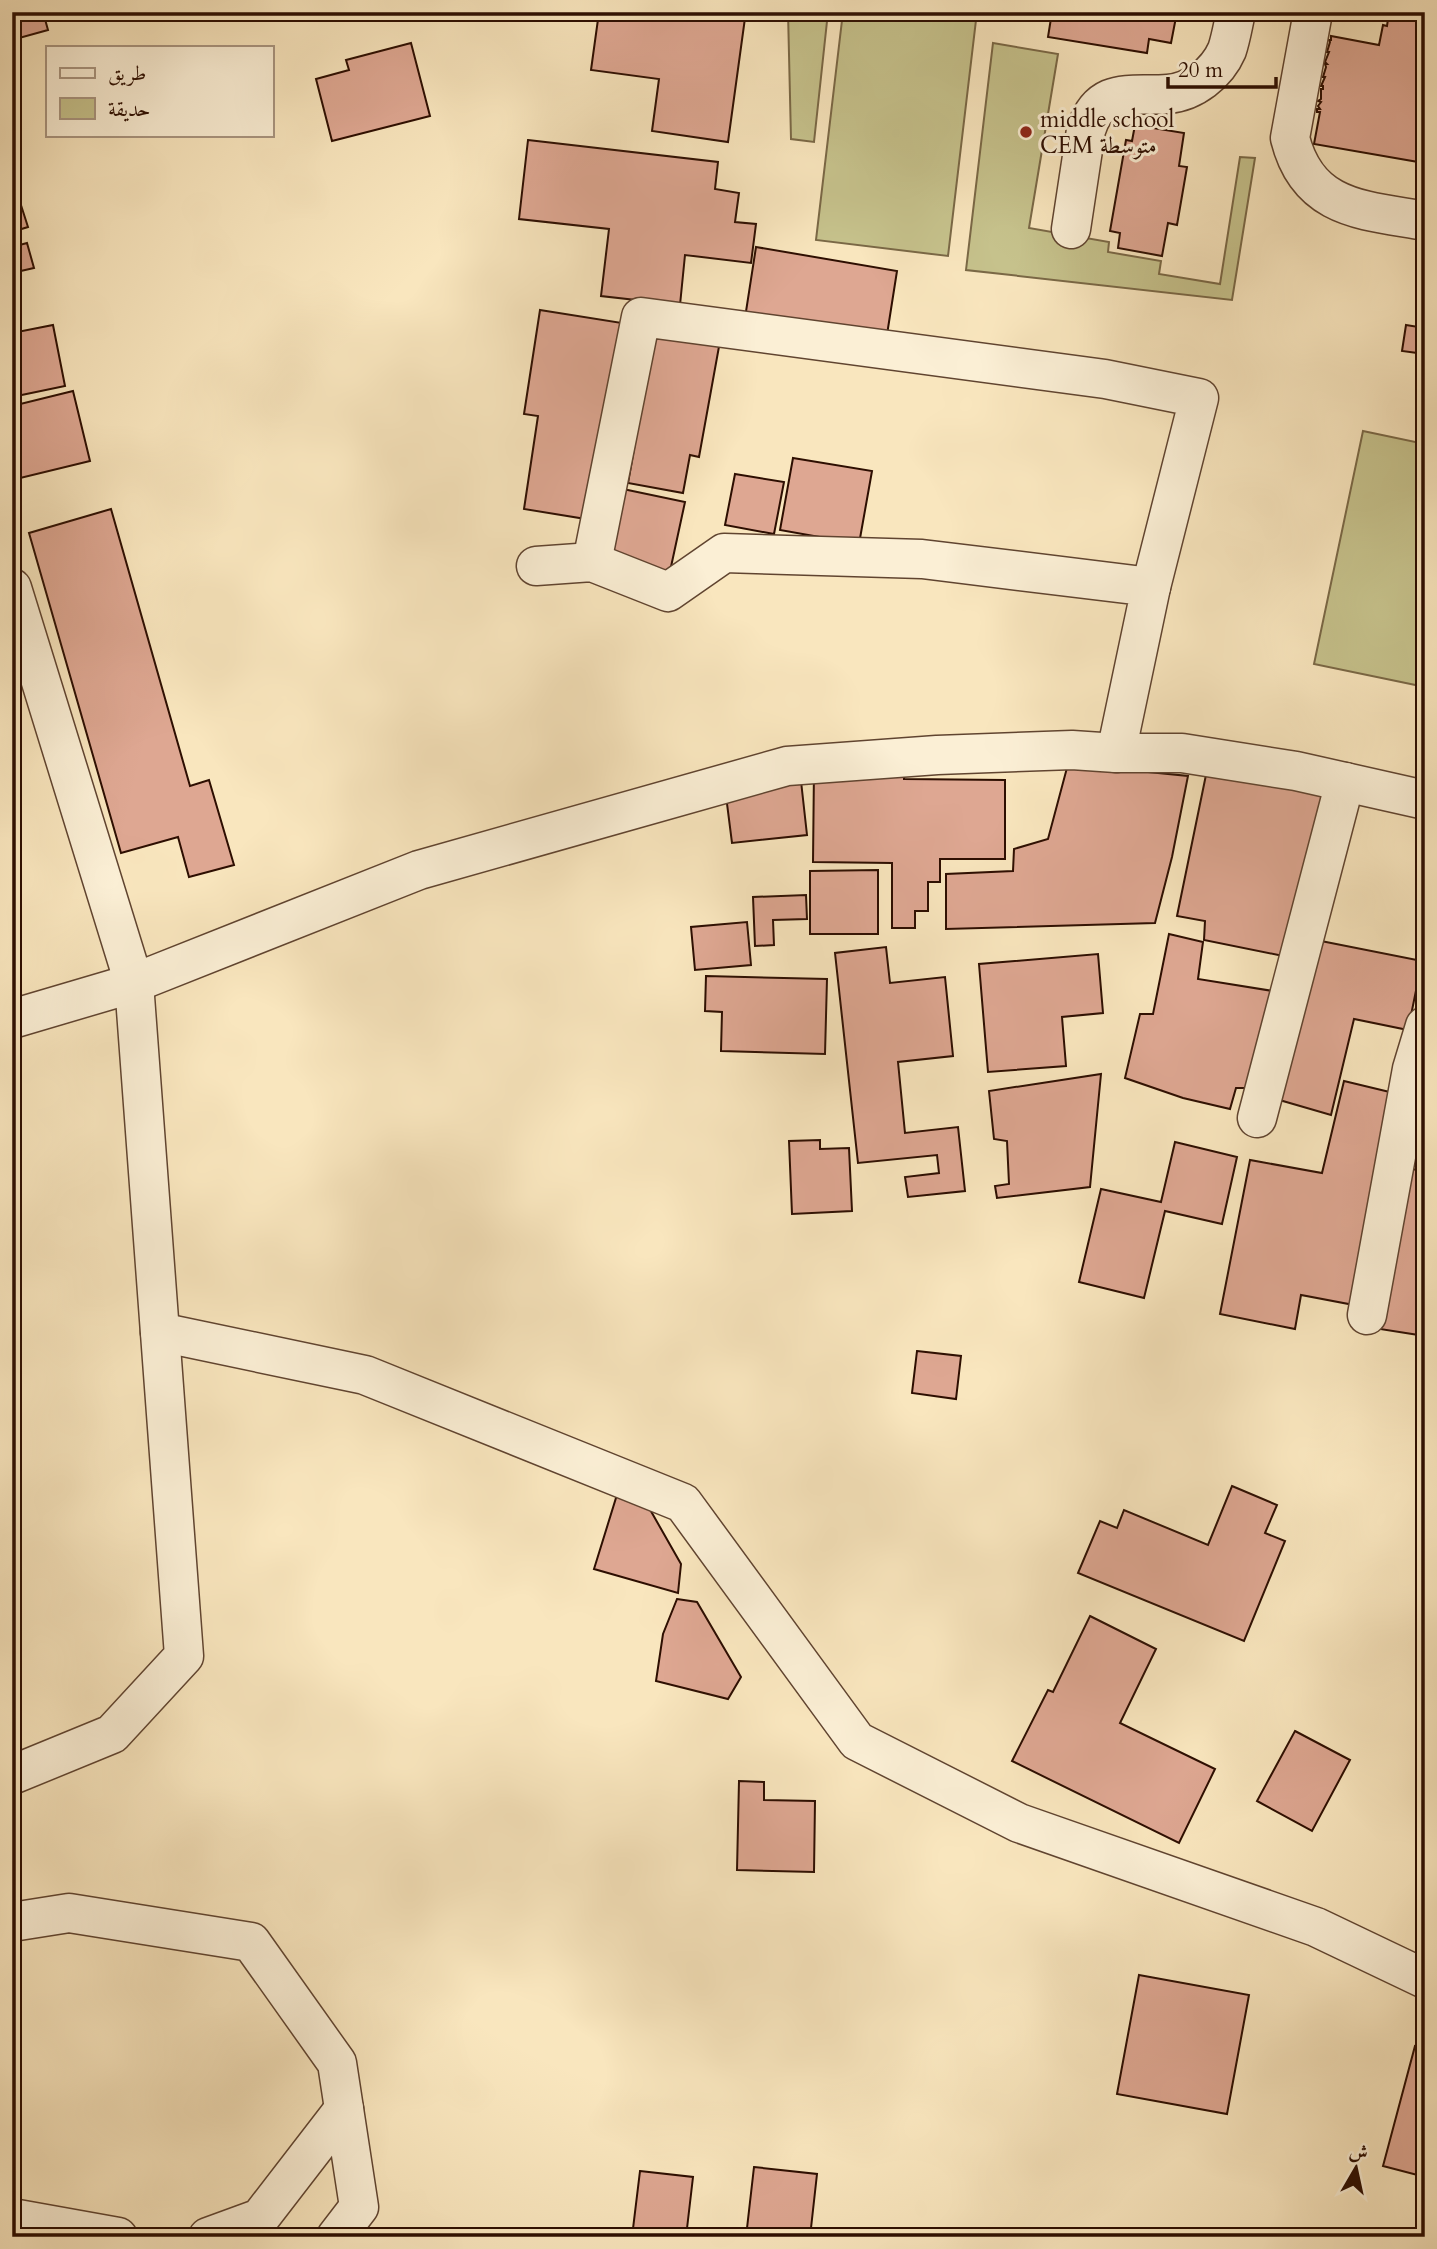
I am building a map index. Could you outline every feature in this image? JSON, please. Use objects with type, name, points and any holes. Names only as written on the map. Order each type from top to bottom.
[{"type":"street","points":[[1071,229],[1086,130],[1091,116],[1100,105],[1112,97],[1126,94],[1170,94],[1203,80],[1216,68],[1226,52],[1236,12]]},
{"type":"street","points":[[1313,12],[1290,138],[1300,167],[1314,186],[1341,204],[1425,221]]},
{"type":"street","points":[[592,562],[641,317],[1105,379],[1199,398],[1151,587],[1116,753]]},
{"type":"street","points":[[537,566],[592,562],[668,592],[724,553],[922,559],[1151,587]]},
{"type":"street","points":[[12,588],[18,630],[134,983],[184,1656],[112,1734],[12,1775]]},
{"type":"street","points":[[12,1019],[134,983],[419,870],[787,766],[937,755],[1072,750],[1182,753],[1296,771],[1425,800]]},
{"type":"street","points":[[1256,1118],[1345,782]]},
{"type":"street","points":[[1367,1315],[1412,1069],[1425,1026]]},
{"type":"street","points":[[160,1332],[365,1375],[683,1503],[856,1741],[1019,1823],[1316,1927],[1425,1979]]},
{"type":"street","points":[[12,1922],[69,1913],[251,1942],[337,2063],[359,2207],[336,2237]]},
{"type":"street","points":[[208,2237],[260,2218],[344,2109]]},
{"type":"street","points":[[12,2218],[118,2237]]},
{"type":"green space","points":[[788,12],[828,12],[814,142],[791,139]]},
{"type":"green space","points":[[843,12],[913,12],[976,20],[948,256],[816,240]]},
{"type":"green space","points":[[993,43],[1058,54],[1029,228],[1109,242],[1108,252],[1161,261],[1159,274],[1220,284],[1240,157],[1255,158],[1232,300],[966,270]]},
{"type":"green space","points":[[1363,431],[1425,444],[1425,687],[1314,664]]},
{"type":"building","points":[[12,12],[43,12],[48,30],[12,40]]},
{"type":"building","points":[[599,12],[653,15],[653,12],[702,12],[745,18],[728,142],[652,131],[659,79],[591,70]]},
{"type":"building","points":[[1052,12],[1177,12],[1171,43],[1149,39],[1147,53],[1048,37]]},
{"type":"building","points":[[1389,12],[1425,12],[1424,163],[1314,144],[1320,112],[1317,112],[1317,109],[1320,109],[1318,106],[1321,102],[1318,101],[1323,89],[1321,86],[1325,77],[1325,62],[1331,36],[1379,45],[1383,25],[1387,26]]},
{"type":"building","points":[[411,43],[430,116],[332,141],[316,79],[349,70],[346,60]]},
{"type":"building","points":[[1135,125],[1184,133],[1179,166],[1187,167],[1177,225],[1168,223],[1162,256],[1118,248],[1120,233],[1110,231],[1126,140],[1132,141]]},
{"type":"building","points":[[528,140],[718,162],[715,189],[739,193],[735,222],[756,224],[751,263],[685,255],[680,305],[601,296],[609,229],[519,219]]},
{"type":"building","points":[[12,177],[28,227],[12,232]]},
{"type":"building","points":[[27,243],[34,268],[12,273],[12,247]]},
{"type":"building","points":[[756,247],[897,271],[886,341],[745,318]]},
{"type":"building","points":[[540,310],[622,323],[592,520],[524,509],[538,416],[524,414]]},
{"type":"building","points":[[53,325],[65,386],[12,397],[12,333]]},
{"type":"building","points":[[1406,325],[1425,328],[1425,354],[1402,351]]},
{"type":"building","points":[[655,329],[720,341],[699,457],[690,455],[683,493],[628,483]]},
{"type":"building","points":[[73,391],[90,461],[12,480],[12,406]]},
{"type":"building","points":[[793,458],[872,471],[859,544],[780,530]]},
{"type":"building","points":[[735,474],[784,482],[774,534],[725,525]]},
{"type":"building","points":[[623,489],[685,502],[669,576],[608,564]]},
{"type":"building","points":[[111,509],[190,786],[209,780],[234,865],[189,877],[178,837],[121,853],[29,533]]},
{"type":"building","points":[[904,764],[904,779],[1005,780],[1005,859],[940,859],[940,882],[928,882],[928,911],[915,911],[915,928],[892,928],[892,863],[813,862],[814,769]]},
{"type":"building","points":[[1068,764],[1188,776],[1172,857],[1155,923],[946,929],[946,874],[1013,871],[1014,849],[1048,839]]},
{"type":"building","points":[[1207,770],[1331,790],[1293,958],[1204,940],[1205,921],[1177,916]]},
{"type":"building","points":[[801,781],[807,835],[732,843],[725,788]]},
{"type":"building","points":[[878,870],[878,934],[810,934],[810,871]]},
{"type":"building","points":[[806,895],[807,919],[773,920],[774,945],[755,946],[753,897]]},
{"type":"building","points":[[747,922],[751,965],[695,970],[691,927]]},
{"type":"building","points":[[1169,934],[1203,942],[1198,979],[1279,992],[1259,1088],[1236,1088],[1230,1109],[1183,1098],[1125,1078],[1140,1014],[1153,1014]]},
{"type":"building","points":[[1316,940],[1422,961],[1408,1030],[1354,1019],[1331,1115],[1276,1099]]},
{"type":"building","points":[[886,947],[890,983],[945,977],[953,1056],[898,1062],[905,1133],[958,1127],[965,1191],[908,1197],[905,1177],[939,1173],[937,1155],[858,1163],[835,953]]},
{"type":"building","points":[[1098,954],[1103,1013],[1062,1017],[1066,1066],[988,1072],[979,964]]},
{"type":"building","points":[[706,976],[827,979],[825,1054],[721,1051],[722,1012],[705,1011]]},
{"type":"building","points":[[1101,1074],[1090,1187],[997,1198],[995,1186],[1009,1184],[1007,1141],[994,1139],[989,1091]]},
{"type":"building","points":[[1344,1081],[1398,1094],[1354,1305],[1301,1295],[1295,1329],[1220,1314],[1250,1160],[1322,1173]]},
{"type":"building","points":[[820,1140],[820,1149],[849,1148],[852,1211],[792,1214],[789,1141]]},
{"type":"building","points":[[1175,1142],[1237,1157],[1222,1224],[1165,1211],[1144,1298],[1079,1282],[1101,1189],[1161,1202]]},
{"type":"building","points":[[1405,1168],[1425,1171],[1425,1336],[1380,1329]]},
{"type":"building","points":[[917,1351],[961,1356],[956,1399],[912,1393]]},
{"type":"building","points":[[620,1485],[648,1506],[681,1564],[678,1593],[594,1569]]},
{"type":"building","points":[[1232,1486],[1277,1505],[1265,1533],[1285,1541],[1244,1641],[1078,1573],[1100,1521],[1117,1528],[1124,1510],[1208,1545]]},
{"type":"building","points":[[677,1599],[697,1602],[741,1677],[728,1699],[656,1681],[663,1634]]},
{"type":"building","points":[[1090,1616],[1156,1649],[1120,1723],[1215,1769],[1179,1843],[1012,1761],[1048,1690],[1053,1692]]},
{"type":"building","points":[[1295,1731],[1350,1760],[1312,1831],[1257,1801]]},
{"type":"building","points":[[739,1781],[764,1782],[764,1800],[815,1801],[814,1872],[737,1870]]},
{"type":"building","points":[[1139,1975],[1249,1995],[1227,2114],[1117,2094]]},
{"type":"building","points":[[1415,2046],[1425,2048],[1425,2177],[1383,2166]]},
{"type":"building","points":[[754,2167],[817,2174],[810,2237],[746,2237]]},
{"type":"building","points":[[640,2171],[693,2177],[686,2237],[632,2237]]},
{"type":"place","name":"middle school CEM متوسطة","points":[[1026,132]]}]
